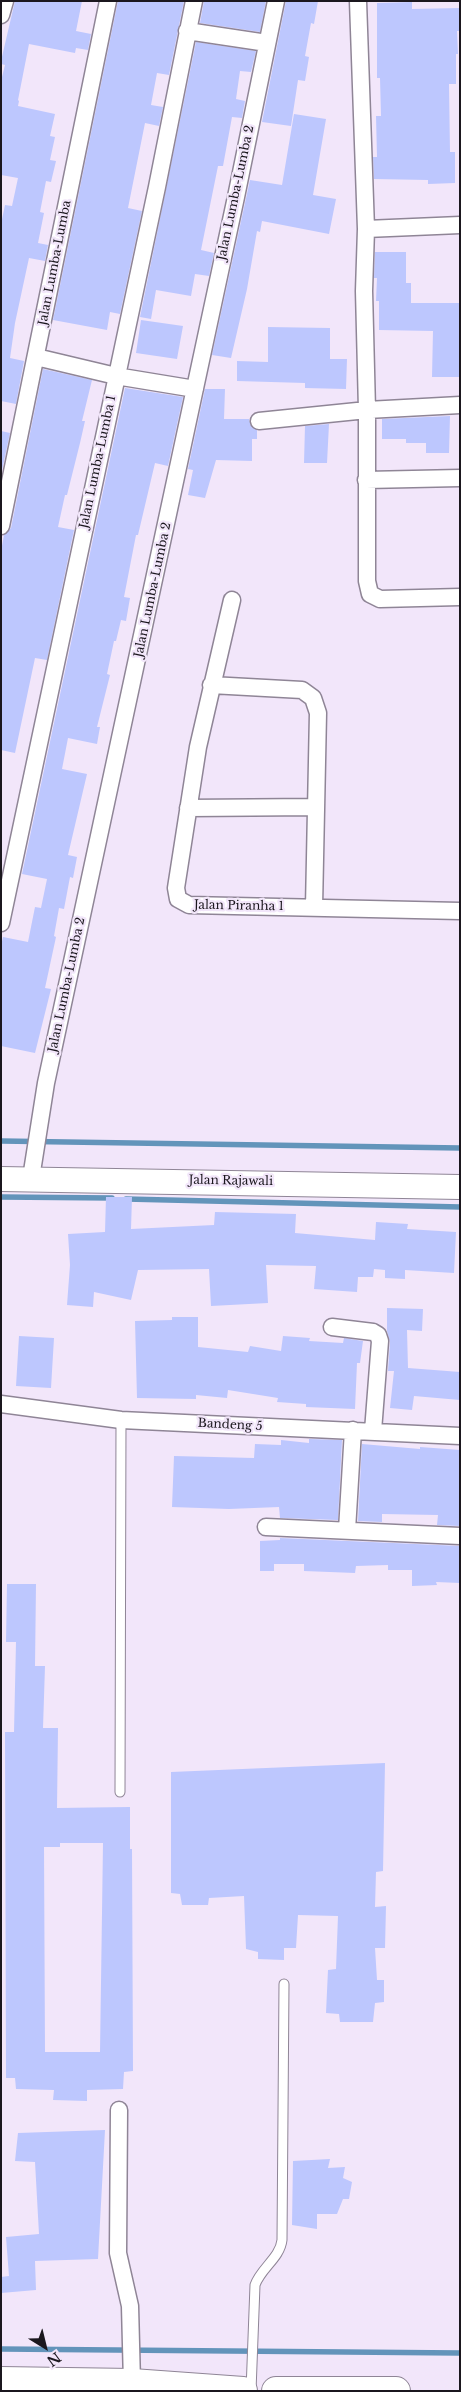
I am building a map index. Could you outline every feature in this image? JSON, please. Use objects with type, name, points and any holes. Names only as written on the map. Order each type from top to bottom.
[{"type":"highway","points":[[15,2385],[132,2383],[243,2391]]},
{"type":"highway","points":[[276,2391],[396,2391]]},
{"type":"main road","name":"Jalan Rajawali","points":[[1,1179],[31,1178],[460,1187]]},
{"type":"street","points":[[1,15],[5,1]]},
{"type":"street","name":"Jalan Lumba-Lumba","points":[[1,526],[108,1]]},
{"type":"street","name":"Jalan Lumba-Lumba 1","points":[[1,923],[157,187],[194,1]]},
{"type":"street","name":"Jalan Lumba-Lumba 2","points":[[31,1178],[46,1082],[195,389],[276,1]]},
{"type":"street","points":[[358,1],[366,229],[364,291],[367,410],[367,581],[370,594],[380,599],[460,597]]},
{"type":"street","points":[[187,31],[267,43]]},
{"type":"street","points":[[366,229],[460,225]]},
{"type":"street","points":[[36,357],[116,376],[195,389]]},
{"type":"street","points":[[259,421],[367,410],[460,405]]},
{"type":"street","points":[[366,480],[460,478]]},
{"type":"street","name":"Jalan Piranha 1","points":[[232,600],[211,685],[188,808],[176,888],[178,899],[189,905],[460,911]]},
{"type":"street","points":[[211,685],[302,690],[313,698],[318,713],[314,907]]},
{"type":"street","points":[[188,808],[316,807]]},
{"type":"street","points":[[332,1327],[373,1332],[378,1335],[380,1341],[372,1431]]},
{"type":"street","name":"Bandeng 5","points":[[1,1404],[121,1420],[460,1436]]},
{"type":"street","points":[[347,1530],[353,1430]]},
{"type":"street","points":[[266,1527],[460,1536]]},
{"type":"street","points":[[119,2110],[118,2253],[130,2306],[132,2383]]},
{"type":"lane","points":[[120,1792],[121,1420]]},
{"type":"lane","points":[[251,2391],[256,2285],[258,2278],[279,2251],[282,2240],[284,1984]]},
{"type":"building","points":[[15,1],[82,1],[76,31],[91,34],[88,50],[76,48],[75,53],[29,44],[18,106],[55,114],[50,136],[55,137],[50,160],[56,161],[51,182],[46,181],[40,212],[44,213],[38,243],[48,245],[45,261],[29,258],[15,323],[10,358],[24,361],[16,404],[1,401],[1,224],[5,205],[12,206],[18,178],[1,175],[1,81],[5,65],[1,64],[1,61]]},
{"type":"building","points":[[118,1],[184,1],[169,75],[157,73],[151,105],[163,107],[159,126],[145,123],[128,208],[142,211],[120,314],[110,312],[107,330],[53,320]]},
{"type":"building","points":[[204,1],[266,1],[260,32],[200,23]]},
{"type":"building","points":[[286,1],[318,1],[314,24],[311,23],[305,56],[309,57],[305,81],[298,80],[291,126],[262,122]]},
{"type":"building","points":[[412,2],[412,9],[460,8],[460,31],[457,31],[456,84],[449,84],[450,152],[455,152],[455,183],[428,184],[428,180],[374,179],[373,157],[377,157],[376,116],[381,116],[380,78],[377,78],[377,3]]},
{"type":"building","points":[[196,42],[256,51],[251,72],[240,71],[236,99],[245,101],[242,118],[232,117],[223,166],[218,166],[201,250],[214,253],[209,276],[195,274],[191,296],[156,290],[151,319],[140,317]]},
{"type":"building","points":[[294,114],[326,119],[313,195],[336,199],[329,234],[262,221],[260,232],[257,231],[247,289],[231,358],[212,355],[250,180],[282,185]]},
{"type":"building","points":[[375,252],[406,252],[406,283],[411,283],[411,303],[460,303],[460,377],[432,377],[433,331],[379,330],[379,301],[376,301],[377,278],[374,278]]},
{"type":"building","points":[[141,320],[183,326],[177,359],[136,353]]},
{"type":"building","points":[[268,327],[330,328],[330,359],[347,359],[346,389],[305,388],[305,383],[237,381],[237,361],[268,362]]},
{"type":"building","points":[[43,369],[92,380],[82,421],[85,421],[80,443],[58,527],[74,530],[47,660],[35,658],[15,753],[1,750],[1,551],[4,535],[11,528]]},
{"type":"building","points":[[125,388],[183,397],[168,466],[155,463],[138,535],[136,535],[124,597],[130,598],[126,621],[121,620],[116,641],[114,641],[107,674],[110,675],[97,727],[100,727],[97,744],[68,738],[62,769],[87,774],[68,855],[77,857],[73,878],[70,877],[64,909],[59,908],[54,936],[56,937],[45,988],[51,989],[35,1053],[1,1046],[1,946],[3,937],[28,942],[35,907],[41,908],[47,879],[22,874]]},
{"type":"building","points":[[205,389],[225,389],[224,419],[249,419],[251,426],[257,430],[257,439],[252,439],[252,461],[216,460],[205,498],[188,495],[193,470],[188,469]]},
{"type":"building","points":[[450,416],[449,453],[426,453],[426,443],[406,443],[406,439],[382,439],[382,419]]},
{"type":"building","points":[[329,424],[327,463],[304,463],[305,426]]},
{"type":"building","points":[[1,431],[10,433],[1,475]]},
{"type":"building","points":[[106,1197],[132,1197],[131,1229],[214,1225],[215,1212],[296,1214],[295,1233],[375,1240],[376,1222],[408,1224],[407,1229],[456,1232],[454,1273],[405,1270],[405,1279],[385,1278],[385,1270],[374,1269],[373,1277],[358,1277],[357,1292],[314,1289],[316,1266],[266,1265],[268,1303],[211,1306],[209,1269],[138,1270],[131,1300],[94,1292],[93,1307],[67,1305],[70,1265],[68,1234],[105,1232]]},
{"type":"building","points":[[387,1308],[423,1309],[422,1331],[407,1330],[408,1368],[460,1372],[460,1400],[414,1396],[412,1410],[390,1408],[394,1371],[388,1371],[390,1342],[387,1331]]},
{"type":"building","points":[[172,1317],[198,1317],[198,1347],[248,1352],[250,1346],[281,1351],[283,1336],[310,1338],[309,1341],[343,1343],[344,1338],[363,1341],[360,1363],[357,1363],[355,1409],[306,1407],[306,1404],[277,1402],[278,1398],[228,1390],[227,1398],[196,1395],[196,1399],[137,1398],[135,1321],[172,1320]]},
{"type":"building","points":[[19,1336],[54,1338],[51,1388],[16,1386]]},
{"type":"building","points":[[309,1439],[342,1440],[338,1520],[280,1518],[279,1507],[229,1509],[172,1507],[174,1456],[254,1458],[255,1444],[281,1445],[281,1440],[309,1443]]},
{"type":"building","points":[[362,1444],[460,1450],[460,1526],[437,1525],[438,1515],[382,1514],[382,1522],[358,1521]]},
{"type":"building","points":[[280,1538],[460,1546],[460,1583],[436,1582],[437,1585],[412,1586],[412,1570],[388,1570],[388,1565],[356,1566],[355,1573],[304,1571],[304,1564],[274,1564],[274,1571],[260,1571],[260,1541],[280,1540]]},
{"type":"building","points":[[7,1584],[36,1584],[35,1666],[45,1666],[43,1728],[58,1728],[57,1808],[130,1807],[130,1849],[132,1849],[133,2071],[124,2072],[123,2089],[87,2090],[87,2101],[53,2100],[54,2090],[16,2089],[15,2078],[6,2078],[5,1732],[14,1732],[16,1642],[6,1642]],"holes":[[[60,1843],[103,1843],[100,2052],[45,2052],[44,1847],[60,1847]]]},
{"type":"building","points":[[385,1763],[383,1871],[376,1872],[375,1907],[386,1906],[385,1948],[375,1948],[377,1980],[384,1980],[384,2002],[375,2003],[373,2022],[340,2022],[339,2014],[326,2013],[328,1970],[336,1969],[338,1916],[298,1915],[296,1948],[284,1948],[284,1960],[258,1959],[258,1952],[246,1949],[244,1896],[209,1898],[208,1905],[182,1905],[180,1894],[171,1893],[171,1772]]},
{"type":"building","points":[[105,2130],[98,2259],[35,2261],[36,2290],[1,2293],[1,2277],[9,2276],[6,2237],[39,2234],[35,2162],[15,2161],[18,2133]]},
{"type":"building","points":[[330,2159],[328,2168],[345,2167],[343,2178],[352,2182],[349,2199],[343,2199],[337,2214],[317,2214],[317,2229],[292,2225],[293,2161]]},
{"type":"waterway","points":[[1,1141],[460,1148]]},
{"type":"waterway","points":[[1,1197],[112,1198]]},
{"type":"waterway","points":[[126,1199],[460,1207]]},
{"type":"waterway","points":[[1,2349],[460,2353]]}]
